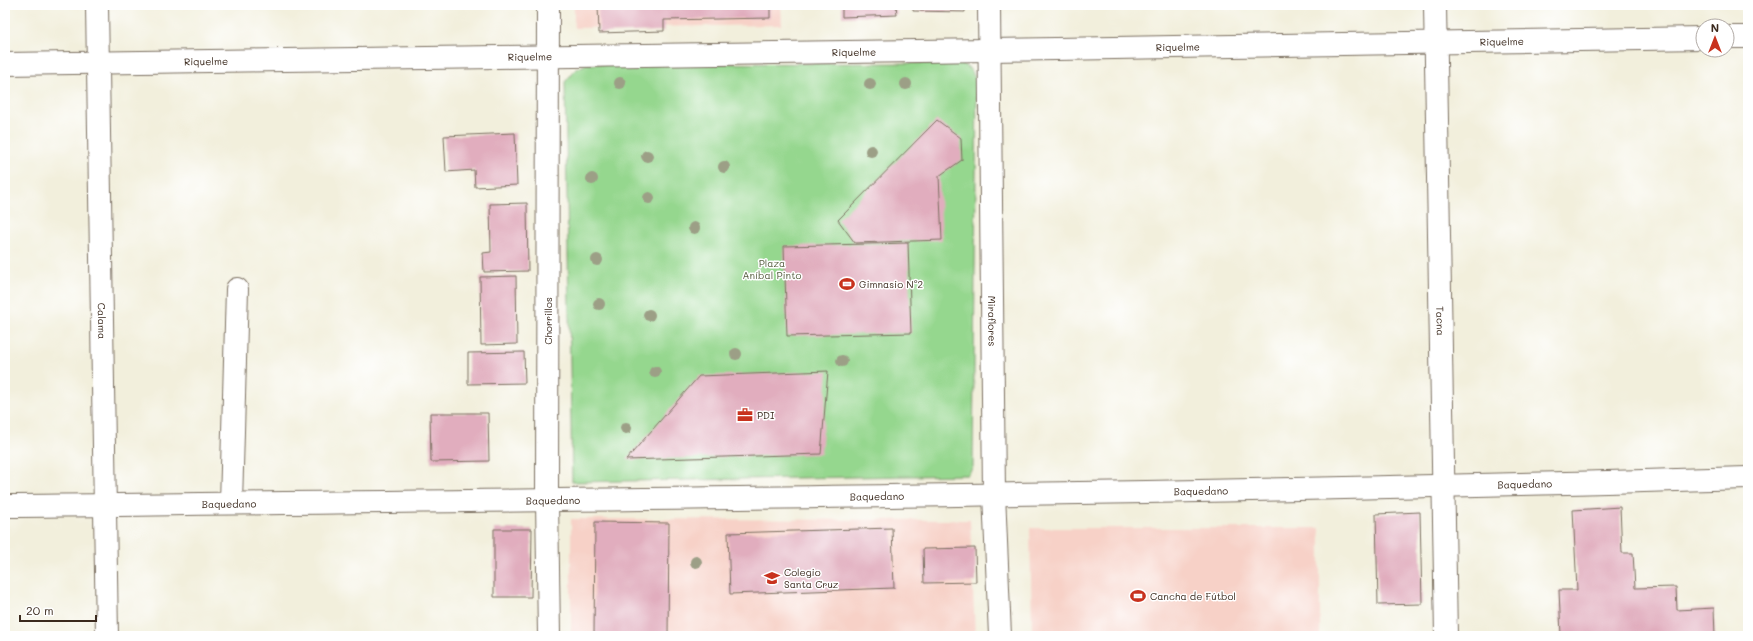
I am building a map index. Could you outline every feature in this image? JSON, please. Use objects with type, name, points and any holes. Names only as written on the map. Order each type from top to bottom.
[{"type":"street","name":"Calama","points":[[97,5],[107,636]]},
{"type":"street","name":"Chorrillos","points":[[548,5],[547,500],[549,636]]},
{"type":"street","name":"Miraflores","points":[[989,5],[994,494],[1000,636]]},
{"type":"street","name":"Tacna","points":[[1435,5],[1446,636]]},
{"type":"street","points":[[1735,37],[1748,37]]},
{"type":"street","name":"Riquelme","points":[[5,64],[1695,38]]},
{"type":"street","points":[[231,503],[237,289]]},
{"type":"street","name":"Baquedano","points":[[5,506],[1444,487],[1748,478]]},
{"type":"shaded area","points":[[574,5],[781,5],[782,25],[574,28]]},
{"type":"shaded area","name":"Colegio Santa Cruz","points":[[571,519],[970,520],[975,636],[571,636]]},
{"type":"shaded area","points":[[1030,528],[1320,528],[1320,636],[1032,636]]},
{"type":"green space","name":"Plaza Aníbal Pinto","points":[[959,63],[968,67],[977,80],[973,467],[968,475],[572,482],[565,82],[575,70],[586,64]]},
{"type":"building","points":[[598,5],[770,5],[770,18],[664,20],[664,31],[599,33]]},
{"type":"building","points":[[842,5],[896,5],[897,15],[842,17]]},
{"type":"building","points":[[913,5],[965,5],[965,12],[913,11]]},
{"type":"building","points":[[937,120],[961,138],[962,160],[939,176],[942,240],[855,243],[838,220]]},
{"type":"building","points":[[515,133],[517,185],[475,187],[474,170],[446,172],[444,136]]},
{"type":"building","points":[[527,203],[528,271],[484,272],[483,253],[491,252],[490,204]]},
{"type":"building","name":"Gimnasio N°2","points":[[908,243],[911,333],[787,336],[784,246]]},
{"type":"building","points":[[516,276],[517,344],[481,345],[480,277]]},
{"type":"building","points":[[524,352],[525,383],[468,384],[468,353]]},
{"type":"building","name":"PDI","points":[[828,371],[821,454],[626,460],[699,376]]},
{"type":"building","points":[[430,413],[488,413],[489,461],[431,462]]},
{"type":"building","points":[[1620,507],[1622,553],[1633,553],[1635,588],[1676,587],[1677,610],[1714,608],[1715,636],[1561,636],[1559,590],[1577,590],[1573,510]]},
{"type":"building","points":[[1420,512],[1422,604],[1378,605],[1376,514]]},
{"type":"building","points":[[595,522],[669,523],[668,636],[594,636]]},
{"type":"building","points":[[892,528],[894,588],[730,594],[728,533]]},
{"type":"building","points":[[494,529],[532,529],[531,597],[494,597]]},
{"type":"building","points":[[975,548],[976,582],[924,583],[923,549]]},
{"type":"place","name":"Gimnasio N°2","points":[[847,284]]},
{"type":"place","name":"PDI","points":[[745,415]]},
{"type":"place","name":"Colegio Santa Cruz","points":[[772,578]]},
{"type":"place","name":"Cancha de Fútbol","points":[[1138,596]]}]
